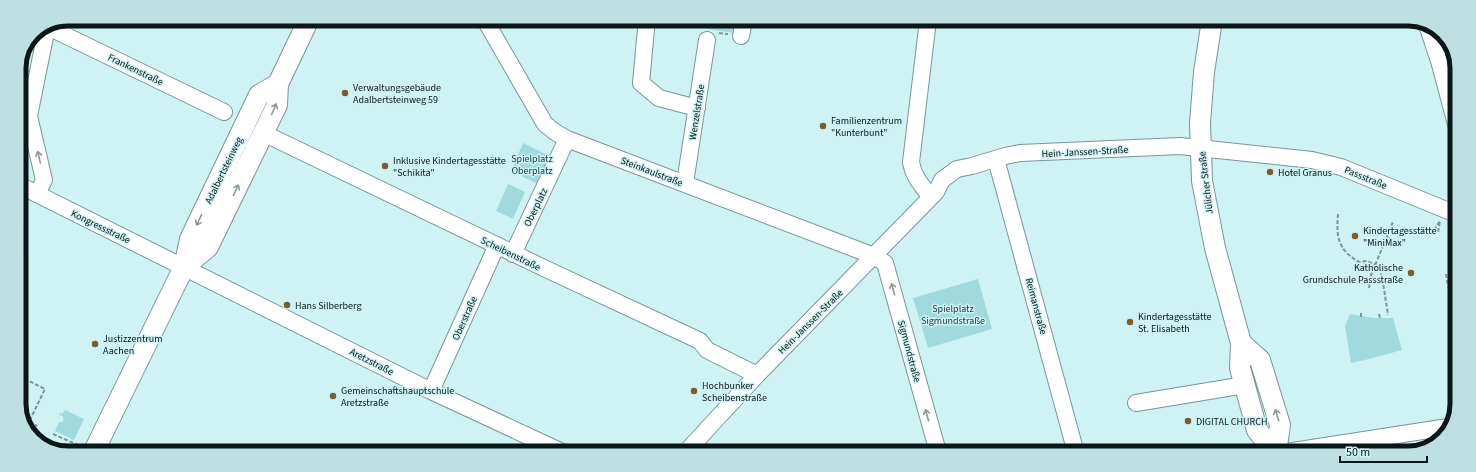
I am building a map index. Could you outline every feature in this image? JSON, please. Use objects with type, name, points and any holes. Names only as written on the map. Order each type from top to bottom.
[{"type":"main road","name":"Adalbertsteinweg","points":[[184,267],[208,247],[277,105],[278,84],[306,26]]},
{"type":"main road","name":"Jülicher Straße","points":[[1210,26],[1200,111],[1202,181],[1215,248],[1241,343],[1240,368],[1257,430],[1270,446]]},
{"type":"main road","name":"Adalbertsteinweg","points":[[91,446],[184,267],[190,239],[259,95],[278,84]]},
{"type":"main road","name":"Jülicher Straße","points":[[1241,343],[1260,360],[1280,425],[1276,446]]},
{"type":"street","name":"Steinkaulstraße","points":[[488,26],[545,124],[555,132],[568,139],[874,256]]},
{"type":"street","points":[[741,36],[743,26]]},
{"type":"street","points":[[927,26],[911,162],[912,171],[920,183],[934,194]]},
{"type":"street","name":"Frankenstraße","points":[[52,29],[224,112]]},
{"type":"street","points":[[646,29],[641,83],[659,98],[697,108]]},
{"type":"street","points":[[26,104],[28,89],[46,32]]},
{"type":"street","points":[[1429,32],[1450,102]]},
{"type":"street","name":"Wenzelstraße","points":[[685,183],[707,40]]},
{"type":"street","points":[[26,126],[44,180],[37,194]]},
{"type":"street","name":"Scheibenstraße","points":[[263,133],[513,254],[700,341],[707,350],[757,375]]},
{"type":"street","name":"Oberplatz","points":[[513,254],[568,139]]},
{"type":"street","name":"Hein-Janssen-Straße","points":[[692,446],[757,375],[934,194],[942,180],[957,169],[1020,154],[1172,146],[1200,148]]},
{"type":"street","name":"Passstraße","points":[[1200,148],[1328,163],[1355,172],[1450,212]]},
{"type":"street","name":"Reimanstraße","points":[[996,159],[1074,446]]},
{"type":"street","name":"Kongressstraße","points":[[26,188],[184,267]]},
{"type":"street","name":"Oberstraße","points":[[431,391],[497,245]]},
{"type":"street","name":"Sigmundstraße","points":[[874,256],[885,263],[936,446]]},
{"type":"street","name":"Aretzstraße","points":[[184,267],[431,391],[549,446]]},
{"type":"street","points":[[1136,403],[1245,385]]},
{"type":"street","points":[[1325,446],[1442,428]]},
{"type":"path","points":[[707,40],[709,31],[741,36]]},
{"type":"path","points":[[1338,214],[1338,232],[1341,246],[1345,253],[1359,262],[1367,261],[1376,264],[1382,276],[1388,314]]},
{"type":"path","points":[[1434,230],[1440,221],[1438,232]]},
{"type":"path","points":[[1369,288],[1371,275],[1393,222]]},
{"type":"path","points":[[1446,274],[1449,290]]},
{"type":"path","points":[[1379,314],[1380,318]]},
{"type":"path","points":[[26,380],[45,389],[30,421]]},
{"type":"path","points":[[31,423],[37,426]]},
{"type":"path","points":[[53,434],[80,446]]},
{"type":"green space","points":[[707,26],[736,26],[735,33],[707,29]]},
{"type":"green space","name":"Spielplatz Oberplatz","points":[[523,143],[554,158],[540,185],[511,171]]},
{"type":"green space","points":[[508,184],[525,192],[513,219],[496,211]]},
{"type":"green space","name":"Spielplatz Sigmundstraße","points":[[978,279],[992,329],[928,348],[913,298]]},
{"type":"green space","points":[[1350,314],[1373,318],[1393,318],[1402,350],[1351,363],[1345,326]]},
{"type":"green space","points":[[65,410],[84,419],[74,440],[55,431],[59,422],[63,422],[63,416],[59,415]]},
{"type":"place","name":"Verwaltungsgebäude Adalbertsteinweg 59","points":[[345,93]]},
{"type":"place","name":"Familienzentrum \"Kunterbunt\"","points":[[823,126]]},
{"type":"place","name":"Inklusive Kindertagesstätte \"Schikita\"","points":[[385,166]]},
{"type":"place","name":"Hotel Granus","points":[[1270,172]]},
{"type":"place","name":"Kindertagesstätte \"MiniMax\"","points":[[1355,236]]},
{"type":"place","name":"Katholische Grundschule Passstraße","points":[[1411,273]]},
{"type":"place","name":"Hans Silberberg","points":[[287,305]]},
{"type":"place","name":"Kindertagesstätte St. Elisabeth","points":[[1130,322]]},
{"type":"place","name":"Justizzentrum Aachen","points":[[95,344]]},
{"type":"place","name":"Hochbunker Scheibenstraße","points":[[694,391]]},
{"type":"place","name":"Gemeinschaftshauptschule Aretzstraße","points":[[333,396]]},
{"type":"place","name":"DIGITAL CHURCH","points":[[1188,421]]}]
